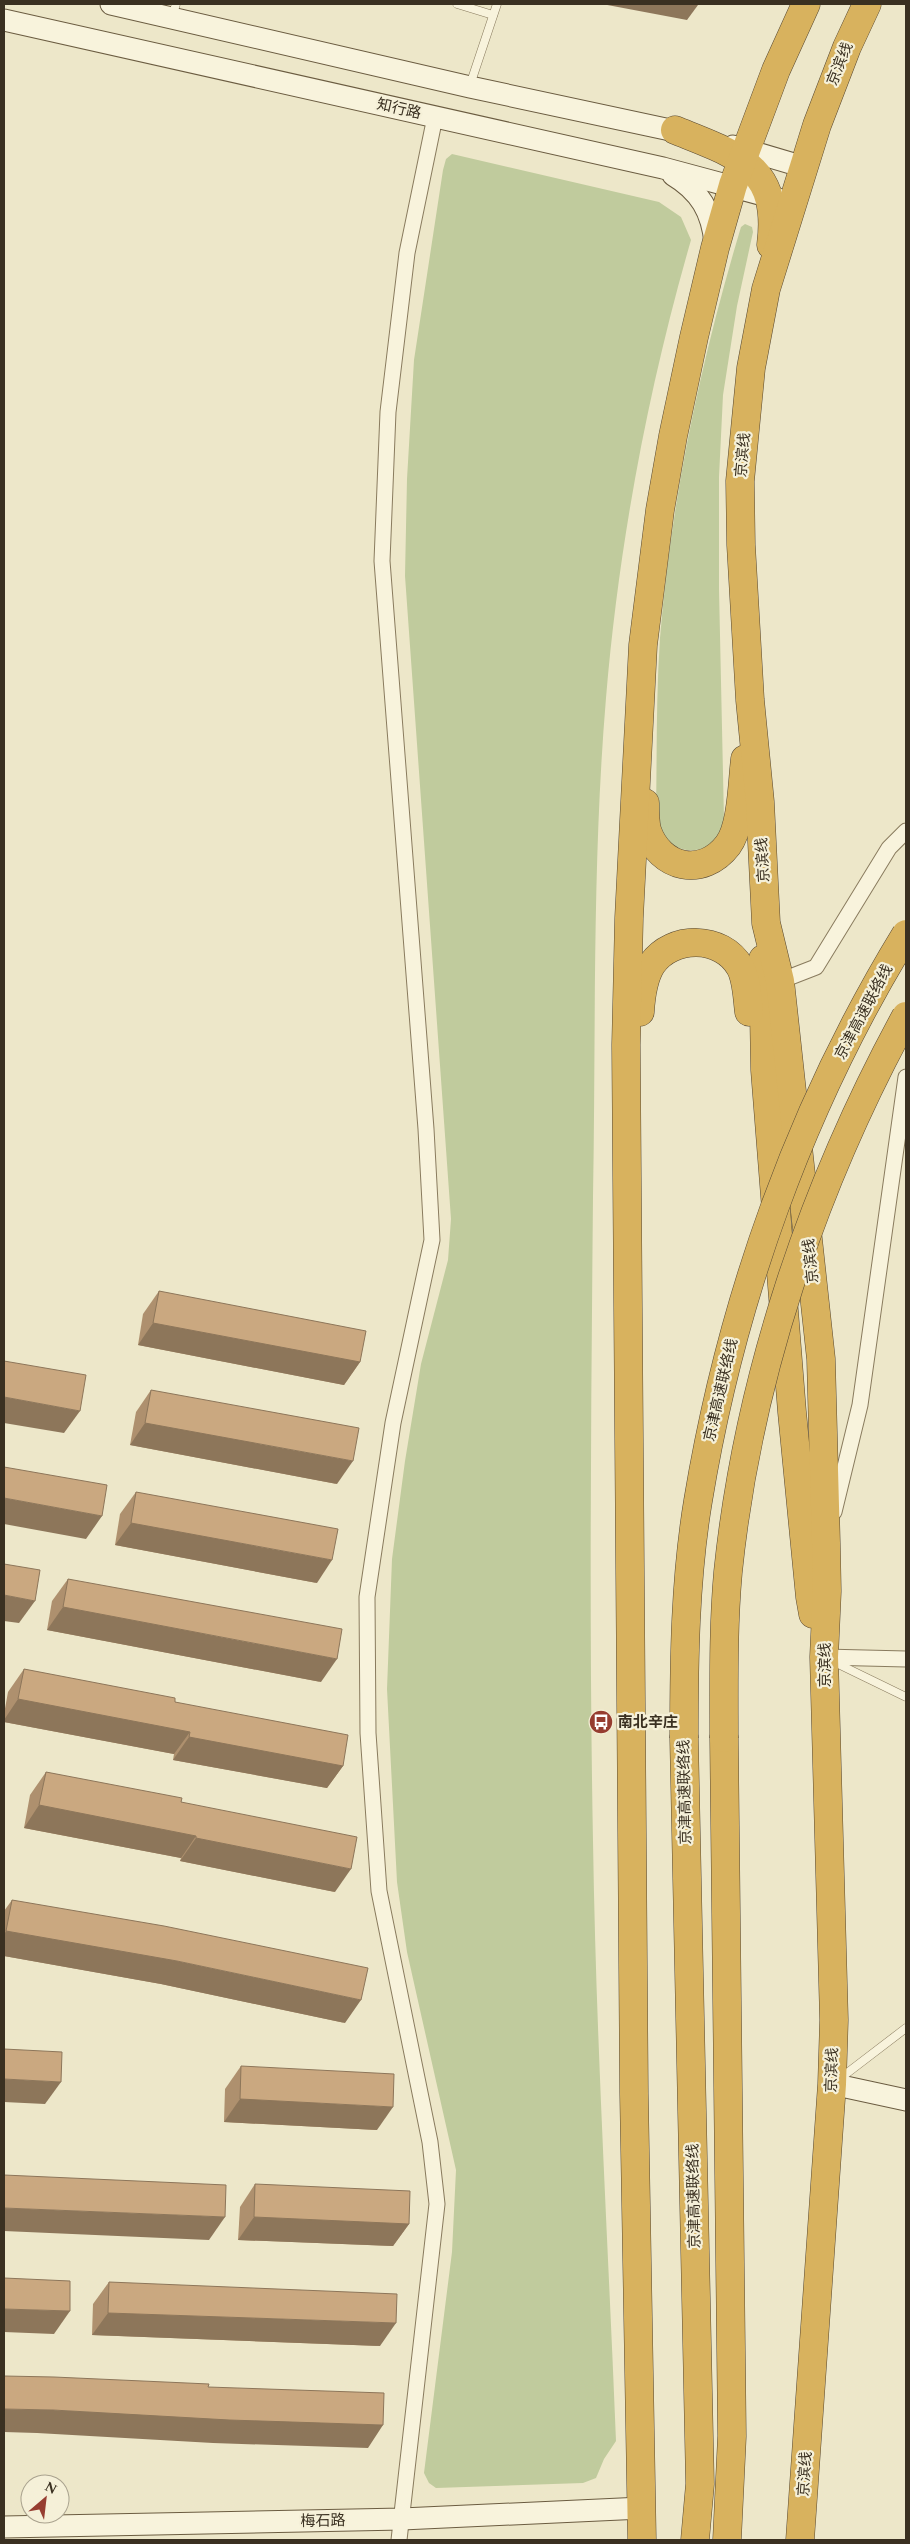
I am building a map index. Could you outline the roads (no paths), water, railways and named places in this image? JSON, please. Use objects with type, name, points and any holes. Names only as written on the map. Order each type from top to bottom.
[{"type":"highway","points":[[642,2540],[634,2084],[626,1145],[629,918],[641,667],[650,581],[669,454],[715,248],[744,154],[776,70],[806,4]]},
{"type":"highway","name":"京滨线","points":[[800,2540],[832,2084],[833,2001],[824,1657],[827,1591],[821,1359],[780,981],[766,922],[760,802],[750,700],[741,545],[740,480],[751,368],[766,289],[772,237],[772,214],[804,167],[834,78],[867,4]]},
{"type":"highway","points":[[675,130],[744,154],[781,200]]},
{"type":"highway","points":[[641,667],[647,704],[644,785],[647,829],[655,846],[669,859],[683,865],[700,865],[716,858],[728,844],[736,828],[750,700]]},
{"type":"highway","points":[[766,922],[762,976],[770,1131],[792,1412],[810,1597],[824,1657]]},
{"type":"highway","name":"京津高速联络线","points":[[695,2540],[700,2484],[684,1738],[688,1585],[698,1502],[726,1368],[747,1287],[788,1170],[818,1100],[906,934]]},
{"type":"highway","points":[[626,1145],[634,1124],[641,1002],[644,983],[652,965],[662,954],[680,944],[697,942],[714,946],[728,953],[740,967],[770,1131]]},
{"type":"highway","points":[[727,2540],[732,2426],[724,1738],[724,1627],[728,1571],[736,1509],[763,1380],[796,1271],[829,1178],[864,1100],[906,1016]]},
{"type":"main road","points":[[111,4],[174,10],[470,87],[675,130]]},
{"type":"main road","name":"知行路","points":[[4,20],[662,168],[733,185],[781,200]]},
{"type":"main road","points":[[744,154],[804,167]]},
{"type":"main road","points":[[662,168],[690,187],[706,205],[714,231],[715,248]]},
{"type":"main road","points":[[832,2084],[906,2100]]},
{"type":"main road","name":"梅石路","points":[[4,2526],[402,2519],[642,2508]]},
{"type":"street","points":[[399,2540],[437,2204],[430,2142],[379,1891],[368,1732],[367,1597],[393,1423],[432,1240],[426,1129],[382,561],[390,402],[407,254],[435,118]]},
{"type":"street","points":[[780,981],[816,966],[889,848],[906,831]]},
{"type":"street","points":[[826,1543],[860,1405],[904,1112],[906,1077]]},
{"type":"street","points":[[824,1657],[906,1659]]},
{"type":"lane","points":[[457,4],[493,15]]},
{"type":"lane","points":[[470,87],[496,4]]},
{"type":"lane","points":[[824,1657],[906,1697]]},
{"type":"lane","points":[[832,2084],[906,2028]]},
{"type":"place","name":"南北辛庄","points":[[601,1722]]}]
